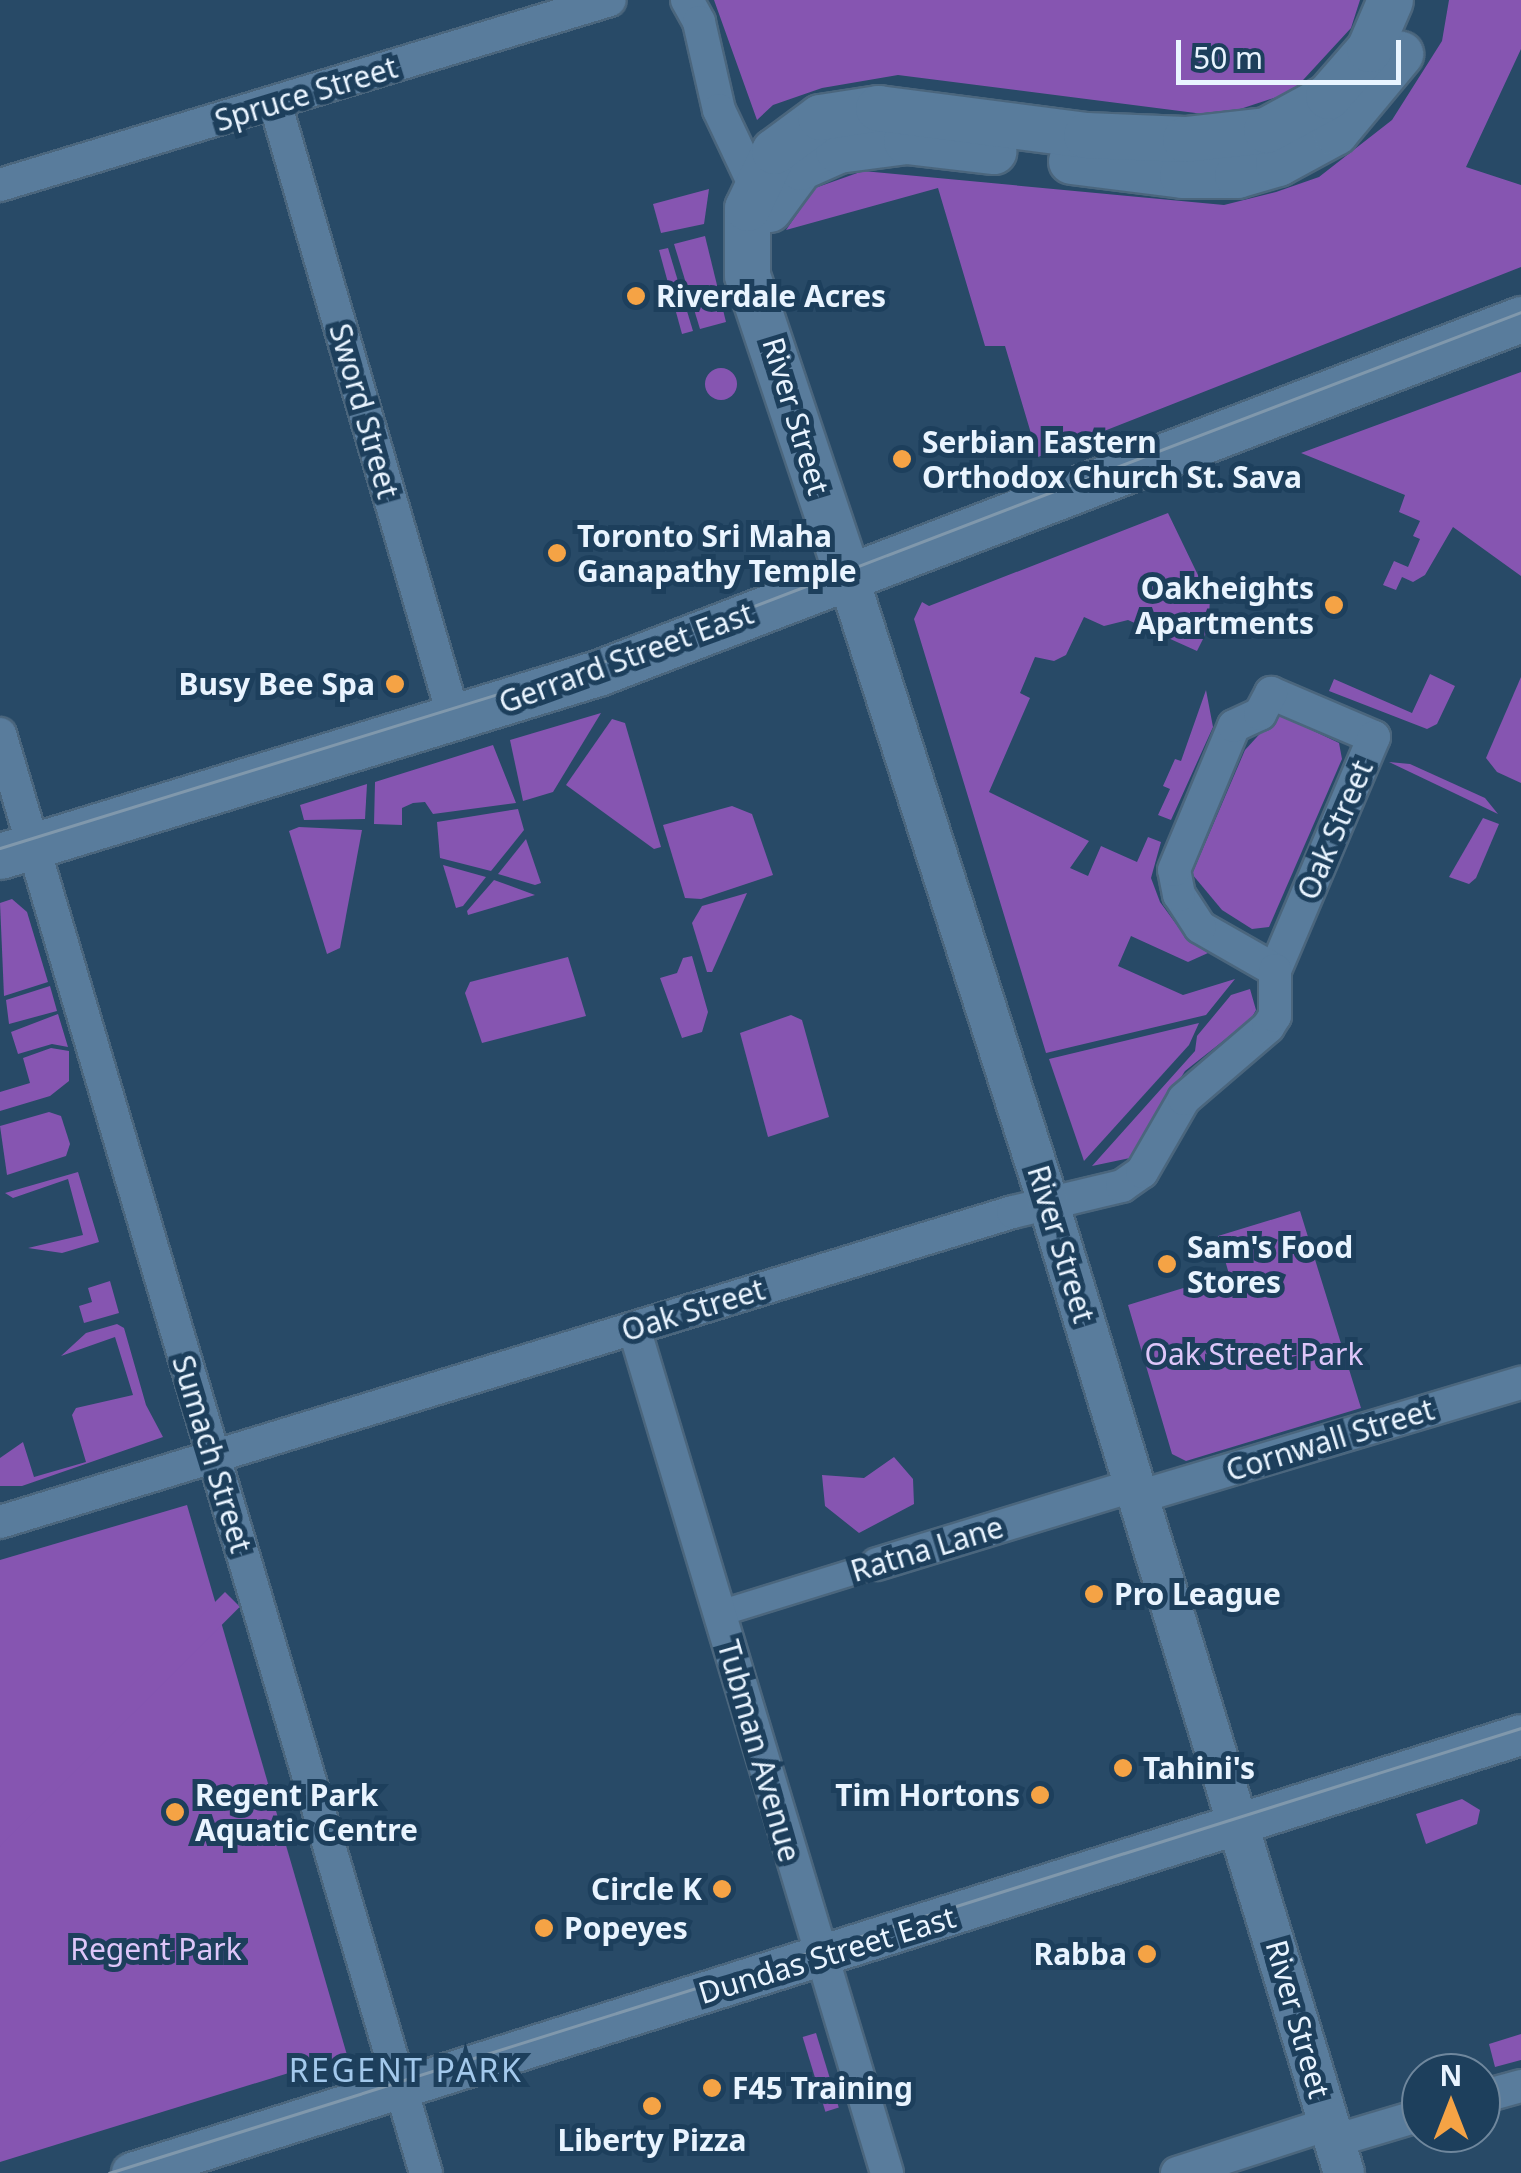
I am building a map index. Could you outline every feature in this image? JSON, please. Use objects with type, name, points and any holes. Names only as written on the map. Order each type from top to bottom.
[{"type":"main road","name":"River Street","points":[[848,577],[766,320],[746,274],[744,248],[754,184],[796,131],[846,110],[924,111],[1086,135],[1185,139],[1266,130],[1328,96],[1369,49],[1390,0]]},
{"type":"main road","name":"River Street","points":[[766,320],[760,265],[767,212],[788,179],[818,156],[906,141],[1182,175],[1237,174],[1304,151],[1360,108],[1401,52],[1416,0]]},
{"type":"main road","name":"Gerrard Street East","points":[[16,851],[598,673],[1521,319]]},
{"type":"street","name":"Spruce Street","points":[[0,185],[610,0]]},
{"type":"street","points":[[687,0],[699,22],[719,110],[754,184]]},
{"type":"street","name":"Sword Street","points":[[275,104],[454,718]]},
{"type":"street","name":"River Street","points":[[848,577],[1137,1491],[1336,2146]]},
{"type":"street","name":"Oak Street","points":[[0,1522],[634,1328],[1122,1186],[1139,1175],[1184,1099],[1268,1027],[1275,1016],[1276,970],[1374,738],[1271,693],[1260,714],[1234,726],[1174,870],[1179,895],[1200,928],[1276,970]]},
{"type":"street","name":"Sumach Street","points":[[0,734],[16,851],[214,1457],[426,2173]]},
{"type":"street","name":"Tubman Avenue","points":[[634,1328],[887,2173]]},
{"type":"street","name":"Cornwall Street","points":[[1137,1491],[1521,1383]]},
{"type":"street","name":"Ratna Lane","points":[[719,1613],[1137,1491]]},
{"type":"street","name":"Dundas Street East","points":[[132,2173],[1521,1735]]},
{"type":"street","points":[[1177,2173],[1336,2146],[1401,2122]]},
{"type":"green space","points":[[714,0],[1360,0],[1351,28],[1292,92],[1219,116],[898,75],[822,88],[773,105],[757,120]]},
{"type":"green space","points":[[1449,0],[1521,0],[1521,49],[1466,167],[1521,185],[1521,267],[1038,457],[1005,346],[985,346],[938,188],[786,230],[815,188],[863,171],[1224,205],[1276,192],[1319,177],[1392,120],[1442,41]]},
{"type":"green space","points":[[709,189],[704,224],[661,233],[653,204]]},
{"type":"green space","points":[[705,236],[726,322],[700,329],[674,244]]},
{"type":"green space","points":[[668,248],[693,331],[682,334],[659,250]]},
{"type":"green space","points":[[721,368],[732,373],[737,384],[732,395],[721,400],[710,395],[705,384],[710,373]]},
{"type":"green space","points":[[1521,372],[1521,576],[1453,527],[1425,575],[1413,582],[1402,577],[1396,590],[1383,585],[1394,561],[1408,567],[1420,539],[1413,536],[1420,521],[1399,512],[1405,495],[1301,453]]},
{"type":"green space","points":[[1168,513],[1210,600],[1208,629],[1197,651],[1128,620],[1104,626],[1084,617],[1066,655],[1054,661],[1035,657],[1020,693],[1030,698],[989,792],[1089,841],[1070,868],[1088,876],[1101,846],[1137,862],[1148,837],[1161,842],[1151,878],[1160,902],[1187,939],[1208,953],[1188,962],[1131,936],[1118,966],[1183,995],[1235,979],[1206,1015],[1046,1053],[914,619],[922,602],[929,606]]},
{"type":"green space","points":[[1430,674],[1455,686],[1437,724],[1427,729],[1329,691],[1334,679],[1412,713]]},
{"type":"green space","points":[[1521,677],[1521,783],[1497,772],[1486,758]]},
{"type":"green space","points":[[1206,690],[1213,727],[1171,820],[1158,815],[1170,789],[1163,786],[1175,759],[1181,761]]},
{"type":"green space","points":[[601,713],[553,792],[523,801],[510,740]]},
{"type":"green space","points":[[1278,714],[1339,743],[1342,759],[1269,927],[1252,929],[1222,910],[1192,874],[1245,750]]},
{"type":"green space","points":[[612,719],[625,723],[661,847],[654,849],[566,785]]},
{"type":"green space","points":[[493,745],[516,803],[433,814],[425,802],[413,803],[402,808],[402,825],[374,824],[375,782]]},
{"type":"green space","points":[[1389,762],[1410,764],[1485,798],[1498,814]]},
{"type":"green space","points":[[367,784],[365,819],[304,820],[300,805]]},
{"type":"green space","points":[[732,806],[752,814],[773,875],[701,899],[685,898],[663,825]]},
{"type":"green space","points":[[518,809],[524,830],[491,871],[440,858],[437,822]]},
{"type":"green space","points":[[1483,818],[1499,824],[1476,878],[1469,884],[1449,877]]},
{"type":"green space","points":[[299,827],[362,830],[340,948],[327,954],[289,831]]},
{"type":"green space","points":[[526,839],[541,883],[535,885],[498,874]]},
{"type":"green space","points":[[443,865],[486,877],[463,906],[456,908]]},
{"type":"green space","points":[[494,880],[535,895],[468,915],[467,911]]},
{"type":"green space","points":[[747,893],[712,972],[707,972],[692,923],[702,906]]},
{"type":"green space","points":[[12,899],[27,912],[48,982],[4,996],[0,903]]},
{"type":"green space","points":[[692,956],[708,1012],[702,1032],[682,1038],[660,978],[677,973],[683,958]]},
{"type":"green space","points":[[568,957],[586,1016],[482,1043],[465,993],[470,982]]},
{"type":"green space","points":[[50,986],[57,1011],[9,1024],[6,1000]]},
{"type":"green space","points":[[1250,989],[1256,1010],[1251,1019],[1185,1071],[1130,1158],[1092,1166],[1195,1051],[1197,1036],[1231,995]]},
{"type":"green space","points":[[58,1014],[68,1047],[52,1044],[18,1054],[11,1032]]},
{"type":"green space","points":[[791,1015],[802,1020],[829,1117],[768,1137],[740,1033]]},
{"type":"green space","points":[[1199,1023],[1189,1045],[1084,1161],[1049,1059]]},
{"type":"green space","points":[[51,1048],[69,1051],[69,1081],[50,1096],[0,1111],[0,1092],[30,1083],[23,1058]]},
{"type":"green space","points":[[49,1112],[61,1116],[70,1144],[66,1156],[7,1175],[0,1126]]},
{"type":"green space","points":[[78,1172],[99,1242],[62,1253],[28,1248],[83,1235],[68,1179],[13,1198],[5,1193]]},
{"type":"green space","name":"Oak Street Park","points":[[1300,1211],[1361,1408],[1186,1461],[1172,1454],[1128,1305],[1229,1274],[1218,1236]]},
{"type":"green space","points":[[110,1281],[119,1313],[84,1323],[79,1306],[92,1302],[88,1288]]},
{"type":"green space","points":[[117,1324],[124,1328],[146,1405],[163,1437],[22,1486],[0,1486],[0,1458],[23,1442],[34,1477],[86,1462],[72,1415],[76,1408],[133,1395],[115,1337],[61,1356],[86,1333]]},
{"type":"green space","points":[[894,1457],[913,1479],[914,1504],[859,1533],[825,1506],[822,1475],[864,1478]]},
{"type":"green space","name":"Regent Park","points":[[187,1505],[347,2055],[0,2162],[0,1560]]},
{"type":"green space","points":[[225,1592],[240,1607],[0,1847],[0,1817]]},
{"type":"green space","points":[[1462,1799],[1480,1810],[1477,1824],[1426,1844],[1416,1814]]},
{"type":"green space","points":[[816,2033],[839,2108],[825,2112],[803,2037]]},
{"type":"green space","points":[[1521,2034],[1521,2060],[1501,2065],[1501,2053],[1491,2053],[1489,2044]]},
{"type":"tram line","points":[[0,848],[634,652],[1521,312]]},
{"type":"tram line","points":[[109,2173],[1521,1728]]},
{"type":"place","name":"Riverdale Acres","points":[[636,296]]},
{"type":"place","name":"Serbian Eastern Orthodox Church St. Sava","points":[[902,459]]},
{"type":"place","name":"Toronto Sri Maha Ganapathy Temple","points":[[557,553]]},
{"type":"place","name":"Oakheights Apartments","points":[[1334,605]]},
{"type":"place","name":"Busy Bee Spa","points":[[395,684]]},
{"type":"place","name":"Sam's Food Stores","points":[[1167,1264]]},
{"type":"place","name":"Pro League","points":[[1094,1594]]},
{"type":"place","name":"Tahini's","points":[[1123,1768]]},
{"type":"place","name":"Tim Hortons","points":[[1040,1795]]},
{"type":"place","name":"Regent Park Aquatic Centre","points":[[175,1812]]},
{"type":"place","name":"Circle K","points":[[722,1889]]},
{"type":"place","name":"Popeyes","points":[[544,1928]]},
{"type":"place","name":"Rabba","points":[[1147,1954]]},
{"type":"place","name":"F45 Training","points":[[712,2088]]},
{"type":"place","name":"Liberty Pizza","points":[[652,2106]]},
{"type":"district","name":"REGENT PARK","points":[[406,2070]]}]
